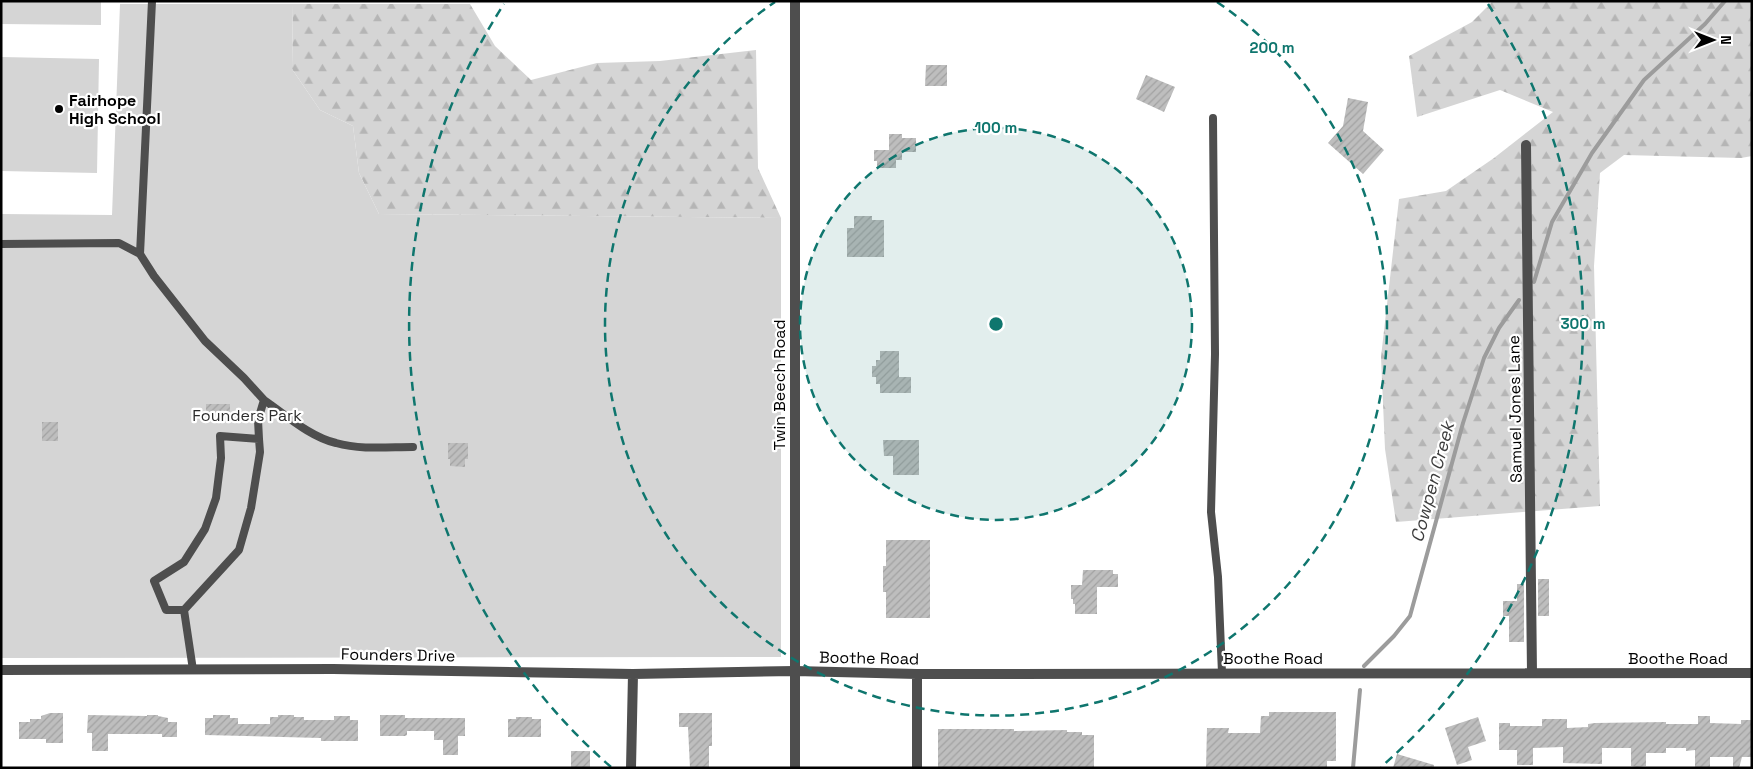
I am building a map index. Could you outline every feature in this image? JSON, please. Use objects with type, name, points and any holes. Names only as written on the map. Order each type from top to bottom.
[{"type":"street","name":"Twin Beech Road","points":[[795,1],[795,768]]},
{"type":"street","name":"Samuel Jones Lane","points":[[1526,145],[1532,673]]},
{"type":"street","name":"Founders Drive","points":[[1,670],[333,669],[633,674],[795,671]]},
{"type":"street","name":"Boothe Road","points":[[795,671],[918,674],[1752,673]]},
{"type":"street","points":[[631,768],[633,674]]},
{"type":"street","points":[[917,768],[918,674]]},
{"type":"lane","points":[[140,254],[152,1]]},
{"type":"lane","points":[[1213,118],[1215,354],[1211,512],[1218,577],[1222,673]]},
{"type":"lane","points":[[1,244],[119,243],[140,254],[154,276],[205,341],[264,400],[316,435],[336,443],[363,448],[413,447]]},
{"type":"lane","points":[[259,439],[220,436],[221,458],[216,498],[205,529],[184,562],[154,581],[166,610],[184,610],[239,550],[251,508],[260,452],[258,420],[264,400]]},
{"type":"lane","points":[[184,610],[193,670]]},
{"type":"green space","points":[[1,1],[101,1],[101,25],[1,24]]},
{"type":"green space","points":[[1493,1],[1752,1],[1752,156],[1741,158],[1624,155],[1600,173],[1594,266],[1600,506],[1396,522],[1385,449],[1381,357],[1399,199],[1446,191],[1494,158],[1553,112],[1500,90],[1417,117],[1409,56],[1472,22]]},
{"type":"green space","name":"Founders Park","points":[[120,4],[293,4],[292,69],[320,110],[353,126],[359,173],[379,214],[781,218],[781,657],[1,658],[1,214],[112,215]]},
{"type":"green space","points":[[293,4],[470,4],[495,46],[531,80],[597,63],[660,61],[756,50],[758,168],[781,218],[379,214],[359,173],[353,126],[320,110],[292,69]]},
{"type":"green space","points":[[1,57],[99,59],[97,173],[1,171]]},
{"type":"building","points":[[926,65],[947,65],[947,86],[925,86]]},
{"type":"building","points":[[1146,75],[1175,87],[1164,112],[1136,99]]},
{"type":"building","points":[[1348,98],[1368,102],[1363,131],[1384,150],[1363,174],[1328,143],[1343,126]]},
{"type":"building","points":[[889,134],[902,134],[902,138],[916,138],[916,152],[902,152],[902,160],[896,160],[896,168],[877,168],[877,161],[874,161],[874,150],[889,150]]},
{"type":"building","points":[[854,216],[872,216],[872,220],[884,220],[884,257],[847,257],[847,228],[854,228]]},
{"type":"building","points":[[880,351],[899,351],[899,377],[911,377],[911,393],[880,393],[880,384],[876,384],[876,377],[872,377],[872,366],[876,366],[876,360],[880,360]]},
{"type":"building","points":[[206,404],[230,404],[230,417],[206,417]]},
{"type":"building","points":[[42,422],[58,422],[58,441],[42,441]]},
{"type":"building","points":[[883,440],[919,440],[919,475],[893,475],[893,456],[884,456]]},
{"type":"building","points":[[448,443],[468,443],[468,459],[465,459],[465,467],[450,466]]},
{"type":"building","points":[[886,540],[930,540],[930,618],[886,618],[883,566],[886,566]]},
{"type":"building","points":[[1083,570],[1113,570],[1113,574],[1118,574],[1118,587],[1097,587],[1097,614],[1075,614],[1075,604],[1073,604],[1073,599],[1071,599],[1071,585],[1082,585]]},
{"type":"building","points":[[1538,579],[1549,579],[1549,616],[1538,616]]},
{"type":"building","points":[[1517,584],[1524,584],[1524,642],[1509,642],[1509,616],[1503,616],[1503,601],[1517,601]]},
{"type":"building","points":[[1269,712],[1336,712],[1336,761],[1327,761],[1327,768],[1206,768],[1207,728],[1229,728],[1228,733],[1260,733],[1261,716],[1269,716]]},
{"type":"building","points":[[50,713],[63,713],[63,743],[46,743],[46,739],[19,739],[19,722],[41,719],[41,716]]},
{"type":"building","points":[[679,713],[712,713],[712,746],[709,746],[709,768],[690,768],[688,727],[679,727]]},
{"type":"building","points":[[88,715],[158,715],[168,718],[168,722],[177,722],[177,737],[162,737],[162,734],[108,734],[108,751],[92,751],[92,733],[87,733]]},
{"type":"building","points":[[213,715],[230,715],[230,718],[238,718],[238,724],[270,724],[270,717],[278,717],[278,715],[294,715],[294,717],[304,717],[304,720],[334,720],[334,716],[350,716],[350,720],[358,720],[358,741],[321,741],[321,738],[205,735],[205,718],[213,718]]},
{"type":"building","points":[[380,715],[405,715],[405,718],[465,718],[465,736],[458,736],[458,755],[443,755],[443,740],[434,740],[434,731],[407,731],[405,736],[380,736]]},
{"type":"building","points":[[1698,716],[1710,716],[1710,723],[1741,724],[1741,720],[1752,720],[1752,757],[1742,757],[1739,768],[1733,768],[1733,757],[1710,757],[1710,767],[1695,767],[1695,750],[1686,751],[1686,748],[1666,748],[1666,753],[1646,753],[1646,766],[1637,767],[1631,766],[1631,748],[1602,748],[1602,764],[1563,763],[1563,747],[1533,748],[1533,765],[1517,765],[1517,750],[1499,750],[1499,723],[1510,723],[1510,726],[1542,726],[1542,719],[1567,719],[1567,728],[1588,727],[1588,724],[1595,723],[1666,722],[1666,724],[1698,724]]},
{"type":"building","points":[[516,717],[541,719],[541,737],[508,737],[508,719],[516,719]]},
{"type":"building","points":[[1478,717],[1486,741],[1468,747],[1472,760],[1457,765],[1445,728]]},
{"type":"building","points":[[938,729],[1067,730],[1067,732],[1082,732],[1082,735],[1094,735],[1094,768],[938,768]]},
{"type":"building","points":[[571,751],[590,751],[590,768],[571,768]]},
{"type":"building","points":[[1397,754],[1434,765],[1434,768],[1393,768]]},
{"type":"waterway","name":"Cowpen Creek","points":[[1534,282],[1552,222],[1592,153],[1644,80],[1705,24],[1725,1]]},
{"type":"waterway","name":"Cowpen Creek","points":[[1364,666],[1394,636],[1410,616],[1463,423],[1484,358],[1499,328],[1519,300]]},
{"type":"waterway","name":"Cowpen Creek","points":[[1353,768],[1360,690]]},
{"type":"place","name":"Fairhope High School","points":[[59,109]]}]
